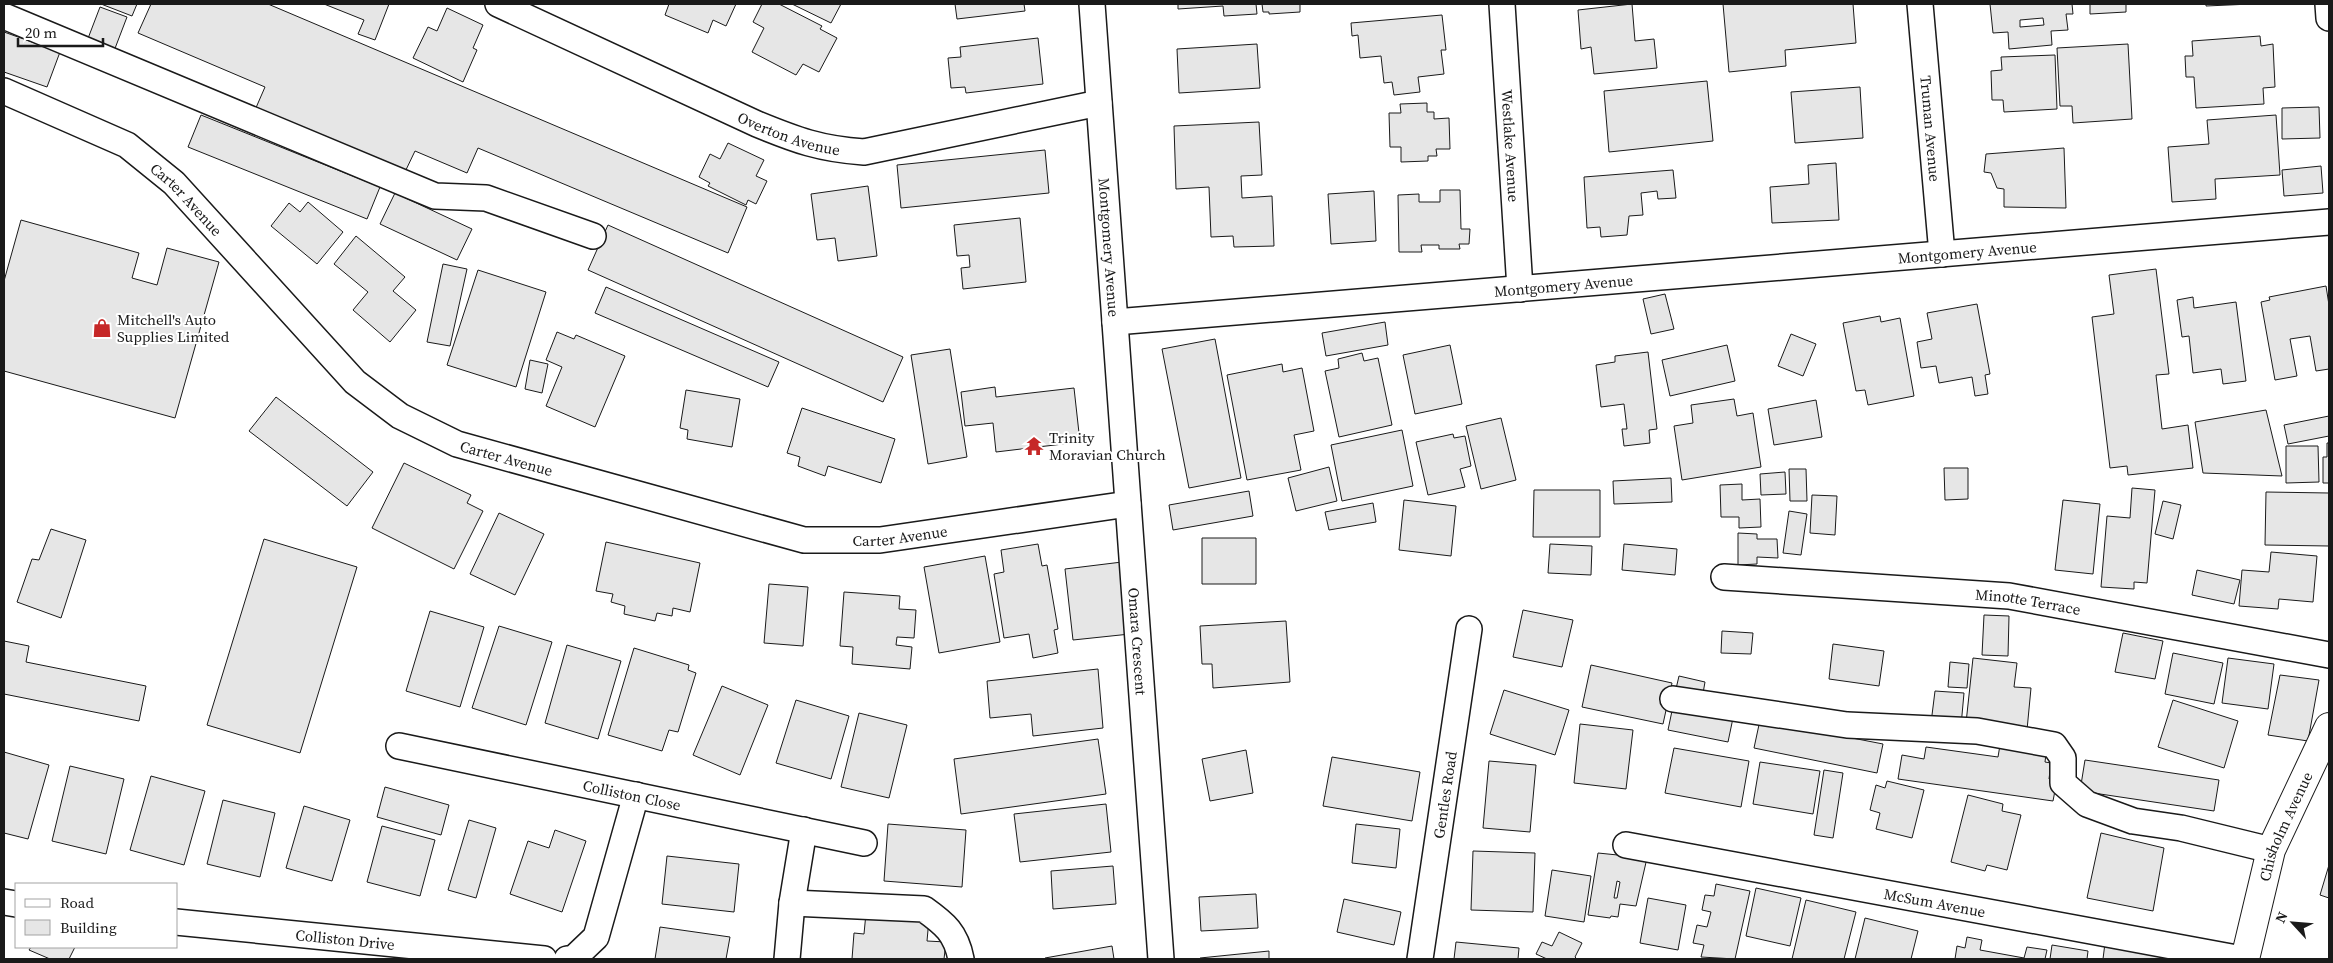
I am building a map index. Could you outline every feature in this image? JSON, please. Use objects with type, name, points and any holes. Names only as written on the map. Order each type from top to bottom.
[{"type":"street","name":"Overton Avenue","points":[[498,4],[757,124],[798,141],[832,150],[864,152],[1099,103]]},
{"type":"street","name":"Montgomery Avenue","points":[[1092,4],[1115,322],[2329,222]]},
{"type":"street","name":"Westlake Avenue","points":[[1502,4],[1520,289]]},
{"type":"street","name":"Truman Avenue","points":[[1920,4],[1942,254]]},
{"type":"street","points":[[2328,4],[2329,18]]},
{"type":"street","points":[[4,16],[435,196],[486,198],[593,236]]},
{"type":"street","name":"Carter Avenue","points":[[4,92],[127,145],[174,183],[355,382],[400,416],[457,444],[804,540],[880,540],[1128,504]]},
{"type":"street","name":"Omara Crescent","points":[[1115,322],[1161,959]]},
{"type":"street","name":"Minotte Terrace","points":[[1724,577],[2009,596],[2329,655]]},
{"type":"street","name":"Gentles Road","points":[[1420,959],[1469,629]]},
{"type":"street","points":[[1673,699],[1847,725],[1977,731],[2054,745],[2063,758],[2063,783],[2087,804],[2132,820],[2180,828],[2270,850]]},
{"type":"street","name":"Chisholm Avenue","points":[[2244,959],[2270,850],[2329,727]]},
{"type":"street","name":"Colliston Close","points":[[399,746],[864,843]]},
{"type":"street","points":[[567,959],[574,958],[596,937],[636,796]]},
{"type":"street","points":[[787,959],[792,903],[804,830]]},
{"type":"street","name":"McSum Avenue","points":[[1626,845],[2244,959]]},
{"type":"street","points":[[792,903],[924,909],[942,922],[958,941],[962,959]]},
{"type":"street","name":"Colliston Drive","points":[[178,922],[544,959]]},
{"type":"building","points":[[101,4],[137,4],[132,16]]},
{"type":"building","points":[[151,4],[268,4],[747,207],[728,253],[478,148],[467,173],[415,151],[404,174],[255,110],[265,87],[138,33]]},
{"type":"building","points":[[324,4],[389,4],[375,40],[358,34],[364,20]]},
{"type":"building","points":[[669,4],[736,4],[726,26],[713,20],[708,33],[665,15]]},
{"type":"building","points":[[762,4],[779,4],[822,26],[820,29],[837,38],[819,72],[803,64],[796,75],[752,52],[764,28],[753,22]]},
{"type":"building","points":[[792,4],[841,4],[831,23]]},
{"type":"building","points":[[955,4],[1024,4],[1025,11],[957,19]]},
{"type":"building","points":[[1178,4],[1256,4],[1257,14],[1224,16],[1223,6],[1178,9]]},
{"type":"building","points":[[1262,4],[1300,4],[1300,12],[1269,14],[1269,12],[1263,12]]},
{"type":"building","points":[[1632,4],[1635,41],[1654,39],[1657,68],[1594,74],[1591,47],[1581,49],[1578,10]]},
{"type":"building","points":[[1723,4],[1853,4],[1856,43],[1785,50],[1786,66],[1729,72]]},
{"type":"building","points":[[1990,4],[2072,4],[2073,14],[2066,14],[2068,30],[2051,31],[2052,45],[2009,49],[2008,32],[1993,33]],"holes":[[[2043,18],[2044,25],[2020,27],[2020,20]]]},
{"type":"building","points":[[2090,4],[2126,4],[2126,12],[2090,14]]},
{"type":"building","points":[[2206,4],[2251,4],[2206,6]]},
{"type":"building","points":[[100,7],[127,17],[114,51],[87,41]]},
{"type":"building","points":[[447,8],[483,25],[473,48],[477,50],[463,82],[413,58],[428,27],[437,31]]},
{"type":"building","points":[[1442,15],[1446,50],[1441,50],[1444,74],[1418,77],[1420,92],[1394,95],[1392,82],[1384,83],[1381,56],[1360,58],[1358,35],[1352,36],[1351,23]]},
{"type":"building","points":[[4,32],[60,52],[47,87],[4,72]]},
{"type":"building","points":[[2260,36],[2261,46],[2273,44],[2275,87],[2263,88],[2264,104],[2196,108],[2194,77],[2186,77],[2185,56],[2193,56],[2192,41]]},
{"type":"building","points":[[1038,38],[1043,84],[966,93],[965,87],[951,88],[948,58],[961,57],[960,47]]},
{"type":"building","points":[[1257,44],[1260,88],[1179,93],[1177,49]]},
{"type":"building","points":[[2128,44],[2132,119],[2073,123],[2072,106],[2060,106],[2057,48]]},
{"type":"building","points":[[2055,55],[2057,109],[2004,112],[2003,100],[1992,100],[1991,71],[2002,70],[2001,57]]},
{"type":"building","points":[[1707,81],[1713,141],[1609,152],[1604,91]]},
{"type":"building","points":[[1860,87],[1863,138],[1795,143],[1791,92]]},
{"type":"building","points":[[1427,103],[1427,112],[1434,112],[1434,119],[1449,118],[1450,149],[1436,149],[1437,156],[1428,156],[1428,161],[1401,162],[1401,147],[1390,147],[1389,113],[1401,113],[1400,104]]},
{"type":"building","points":[[2319,107],[2320,138],[2282,139],[2282,108]]},
{"type":"building","points":[[201,115],[380,187],[367,219],[188,147]]},
{"type":"building","points":[[2276,115],[2280,175],[2215,179],[2216,199],[2172,202],[2168,147],[2209,144],[2207,120]]},
{"type":"building","points":[[1259,122],[1262,175],[1241,176],[1242,198],[1272,196],[1274,246],[1234,247],[1233,236],[1211,237],[1209,187],[1176,189],[1174,126]]},
{"type":"building","points":[[728,143],[764,160],[756,176],[767,181],[756,204],[748,200],[746,205],[708,186],[710,183],[699,177],[710,154],[720,159]]},
{"type":"building","points":[[2064,148],[2066,208],[2004,207],[2004,189],[1997,188],[1991,173],[1984,172],[1986,154]]},
{"type":"building","points":[[1045,150],[1049,193],[901,208],[897,165]]},
{"type":"building","points":[[1836,163],[1839,220],[1772,223],[1770,187],[1809,184],[1808,165]]},
{"type":"building","points":[[2321,166],[2323,193],[2284,196],[2282,170]]},
{"type":"building","points":[[1673,170],[1676,198],[1658,199],[1657,191],[1641,193],[1643,215],[1629,216],[1627,235],[1601,237],[1600,227],[1587,228],[1584,177]]},
{"type":"building","points":[[868,186],[877,256],[838,261],[835,238],[817,240],[811,194]]},
{"type":"building","points":[[1440,190],[1460,190],[1461,229],[1470,229],[1469,244],[1459,244],[1460,249],[1439,249],[1439,245],[1421,245],[1422,252],[1399,252],[1398,195],[1419,194],[1419,202],[1440,202]]},
{"type":"building","points":[[1374,191],[1376,241],[1331,244],[1328,194]]},
{"type":"building","points":[[395,193],[472,229],[457,260],[380,224]]},
{"type":"building","points":[[308,202],[343,232],[317,264],[271,226],[289,203],[300,212]]},
{"type":"building","points":[[1020,218],[1026,282],[963,289],[961,268],[970,267],[969,255],[957,256],[954,225]]},
{"type":"building","name":"Mitchell's Auto Supplies Limited","points":[[21,220],[139,253],[132,278],[157,285],[167,248],[219,262],[175,418],[4,371],[4,281]]},
{"type":"building","points":[[608,225],[903,357],[883,402],[588,270]]},
{"type":"building","points":[[356,236],[405,277],[393,291],[416,310],[390,342],[353,310],[368,292],[334,264]]},
{"type":"building","points":[[443,264],[467,269],[450,346],[427,342]]},
{"type":"building","points":[[2156,269],[2169,374],[2156,375],[2162,429],[2188,425],[2193,468],[2128,475],[2127,466],[2110,468],[2092,317],[2114,314],[2109,275]]},
{"type":"building","points":[[478,270],[546,292],[516,387],[447,365]]},
{"type":"building","points":[[2326,286],[2329,305],[2329,369],[2316,371],[2310,336],[2290,339],[2297,376],[2275,380],[2261,302],[2270,300],[2269,297]]},
{"type":"building","points":[[606,287],[779,362],[768,387],[595,313]]},
{"type":"building","points":[[1665,294],[1674,329],[1651,334],[1643,299]]},
{"type":"building","points":[[2193,297],[2194,308],[2236,302],[2246,381],[2223,384],[2221,369],[2193,373],[2189,336],[2182,337],[2177,300]]},
{"type":"building","points":[[1977,304],[1990,374],[1985,375],[1988,394],[1975,396],[1972,377],[1939,383],[1936,366],[1921,368],[1917,342],[1932,339],[1927,313]]},
{"type":"building","points":[[1880,316],[1881,322],[1900,318],[1914,396],[1868,405],[1865,390],[1856,391],[1843,323]]},
{"type":"building","points":[[1385,322],[1388,345],[1326,356],[1322,333]]},
{"type":"building","points":[[557,332],[574,339],[576,335],[625,356],[595,427],[546,406],[562,367],[546,360]]},
{"type":"building","points":[[1791,334],[1816,344],[1803,376],[1778,366]]},
{"type":"building","points":[[1215,339],[1241,478],[1189,488],[1162,349]]},
{"type":"building","points":[[1450,345],[1462,404],[1415,414],[1403,355]]},
{"type":"building","points":[[1727,345],[1735,381],[1670,396],[1662,360]]},
{"type":"building","points":[[950,349],[967,457],[928,464],[911,355]]},
{"type":"building","points":[[1648,352],[1657,429],[1649,430],[1650,443],[1624,446],[1622,429],[1627,429],[1624,404],[1601,407],[1596,365],[1615,362],[1615,356]]},
{"type":"building","points":[[1362,353],[1364,361],[1378,358],[1392,425],[1339,437],[1325,371],[1339,368],[1338,359]]},
{"type":"building","points":[[530,360],[548,364],[542,393],[525,389]]},
{"type":"building","points":[[1282,364],[1283,372],[1302,368],[1314,431],[1294,435],[1301,470],[1247,480],[1227,375]]},
{"type":"building","points":[[995,387],[996,397],[1074,388],[1080,442],[996,452],[993,423],[965,426],[961,392]]},
{"type":"building","points":[[686,390],[740,399],[732,447],[687,439],[688,430],[680,428]]},
{"type":"building","points":[[276,397],[373,472],[347,506],[249,431]]},
{"type":"building","points":[[1734,399],[1737,416],[1753,413],[1761,467],[1682,480],[1674,426],[1693,423],[1691,405]]},
{"type":"building","points":[[1816,400],[1822,437],[1774,445],[1768,409]]},
{"type":"building","points":[[802,408],[895,439],[881,483],[828,466],[825,476],[798,466],[800,457],[787,453]]},
{"type":"building","points":[[2266,410],[2282,476],[2203,473],[2195,422]]},
{"type":"building","points":[[2329,416],[2329,436],[2288,444],[2284,425]]},
{"type":"building","points":[[1501,418],[1516,480],[1481,489],[1466,426]]},
{"type":"building","points":[[1402,430],[1413,486],[1342,501],[1331,445]]},
{"type":"building","points":[[1453,434],[1454,438],[1465,436],[1471,466],[1460,469],[1465,487],[1428,495],[1416,442]]},
{"type":"building","points":[[2327,443],[2329,443],[2329,483],[2323,483],[2323,457],[2327,457]]},
{"type":"building","points":[[2286,446],[2318,446],[2319,482],[2286,483]]},
{"type":"building","points":[[404,463],[471,495],[467,503],[483,511],[454,569],[372,528]]},
{"type":"building","points":[[1329,467],[1337,501],[1296,511],[1288,478]]},
{"type":"building","points":[[1944,468],[1968,468],[1968,499],[1945,500]]},
{"type":"building","points":[[1789,469],[1806,469],[1807,501],[1790,501]]},
{"type":"building","points":[[1785,472],[1786,494],[1761,495],[1760,474]]},
{"type":"building","points":[[1671,478],[1672,502],[1614,504],[1613,481]]},
{"type":"building","points":[[1742,484],[1742,500],[1760,499],[1761,527],[1739,528],[1739,517],[1721,517],[1720,485]]},
{"type":"building","points":[[2132,488],[2155,490],[2147,583],[2134,582],[2134,589],[2101,587],[2107,516],[2130,518]]},
{"type":"building","points":[[1534,490],[1600,490],[1600,537],[1533,537]]},
{"type":"building","points":[[1249,491],[1253,516],[1173,530],[1169,505]]},
{"type":"building","points":[[2266,492],[2329,493],[2329,546],[2265,545]]},
{"type":"building","points":[[1812,495],[1837,496],[1835,535],[1810,533]]},
{"type":"building","points":[[1404,500],[1456,506],[1451,556],[1399,550]]},
{"type":"building","points":[[2063,500],[2100,504],[2093,574],[2055,570]]},
{"type":"building","points":[[2163,501],[2181,505],[2173,539],[2155,534]]},
{"type":"building","points":[[1373,503],[1376,522],[1329,530],[1325,512]]},
{"type":"building","points":[[1789,511],[1807,514],[1801,555],[1783,553]]},
{"type":"building","points":[[499,513],[544,534],[515,595],[470,574]]},
{"type":"building","points":[[51,529],[86,540],[61,618],[17,602],[32,559],[39,560]]},
{"type":"building","points":[[1738,533],[1757,534],[1757,539],[1777,539],[1778,558],[1757,557],[1757,564],[1738,565]]},
{"type":"building","points":[[1202,538],[1256,538],[1256,584],[1202,584]]},
{"type":"building","points":[[264,539],[357,567],[300,753],[207,725]]},
{"type":"building","points":[[606,542],[700,563],[690,612],[673,608],[672,616],[657,613],[655,621],[624,614],[625,606],[611,602],[613,594],[596,591]]},
{"type":"building","points":[[1038,544],[1042,566],[1047,565],[1058,629],[1054,630],[1058,653],[1033,658],[1029,634],[1004,638],[994,574],[1004,572],[1001,550]]},
{"type":"building","points":[[1550,544],[1592,546],[1591,575],[1548,573]]},
{"type":"building","points":[[1624,544],[1677,549],[1675,575],[1622,570]]},
{"type":"building","points":[[2271,552],[2317,556],[2313,602],[2279,599],[2278,609],[2239,606],[2242,570],[2269,572]]},
{"type":"building","points":[[985,556],[1000,642],[939,653],[924,567]]},
{"type":"building","points":[[1122,562],[1130,634],[1073,640],[1065,569]]},
{"type":"building","points":[[2197,570],[2240,580],[2234,604],[2192,595]]},
{"type":"building","points":[[769,584],[808,587],[803,646],[764,643]]},
{"type":"building","points":[[844,592],[900,596],[899,609],[916,610],[914,638],[897,637],[896,645],[912,647],[910,669],[852,664],[853,647],[840,646]]},
{"type":"building","points":[[1523,610],[1573,620],[1562,667],[1513,657]]},
{"type":"building","points":[[430,611],[484,627],[460,707],[406,691]]},
{"type":"building","points":[[1984,615],[2009,616],[2008,656],[1982,655]]},
{"type":"building","points":[[1286,621],[1290,682],[1213,688],[1212,664],[1202,664],[1200,626]]},
{"type":"building","points":[[499,626],[552,642],[526,725],[472,708]]},
{"type":"building","points":[[1722,631],[1753,633],[1751,654],[1721,653]]},
{"type":"building","points":[[2123,633],[2163,641],[2155,679],[2115,672]]},
{"type":"building","points":[[4,641],[29,646],[26,662],[146,686],[139,721],[4,694]]},
{"type":"building","points":[[1833,644],[1884,651],[1879,686],[1829,679]]},
{"type":"building","points":[[567,645],[621,661],[598,739],[545,723]]},
{"type":"building","points":[[634,648],[689,665],[688,670],[696,673],[678,732],[669,730],[662,751],[608,735]]},
{"type":"building","points":[[2173,653],[2223,663],[2214,704],[2165,694]]},
{"type":"building","points":[[1973,658],[2017,663],[2014,687],[2031,688],[2027,730],[1966,723]]},
{"type":"building","points":[[2228,658],[2274,664],[2268,709],[2222,703]]},
{"type":"building","points":[[1950,662],[1969,664],[1967,688],[1948,687]]},
{"type":"building","points":[[1591,665],[1672,683],[1663,724],[1582,707]]},
{"type":"building","points":[[1098,669],[1103,728],[1033,736],[1031,714],[990,718],[987,681]]},
{"type":"building","points":[[2280,675],[2319,680],[2308,741],[2268,735]]},
{"type":"building","points":[[1679,676],[1705,682],[1702,699],[1675,693]]},
{"type":"building","points":[[722,686],[768,705],[740,775],[693,755]]},
{"type":"building","points":[[1504,690],[1569,710],[1555,755],[1490,734]]},
{"type":"building","points":[[1935,691],[1964,693],[1961,726],[1931,723]]},
{"type":"building","points":[[796,700],[849,716],[831,779],[776,763]]},
{"type":"building","points":[[2173,700],[2238,721],[2224,768],[2158,747]]},
{"type":"building","points":[[1673,706],[1733,718],[1728,742],[1668,730]]},
{"type":"building","points":[[859,713],[907,725],[889,798],[841,787]]},
{"type":"building","points":[[1760,720],[1883,744],[1877,773],[1754,748]]},
{"type":"building","points":[[1580,724],[1633,730],[1626,789],[1574,783]]},
{"type":"building","points":[[1098,739],[1106,794],[961,814],[954,759]]},
{"type":"building","points":[[2001,739],[2047,746],[2045,762],[2051,763],[2049,779],[2057,780],[2053,801],[1898,779],[1902,755],[1924,759],[1926,747],[1998,757]]},
{"type":"building","points":[[1674,748],[1749,761],[1741,807],[1665,793]]},
{"type":"building","points":[[1246,750],[1253,793],[1210,801],[1202,759]]},
{"type":"building","points":[[4,752],[49,765],[28,839],[4,833]]},
{"type":"building","points":[[1332,757],[1420,772],[1412,821],[1323,806]]},
{"type":"building","points":[[2085,760],[2219,780],[2214,811],[2080,791]]},
{"type":"building","points":[[1489,761],[1536,765],[1530,832],[1483,828]]},
{"type":"building","points":[[1760,762],[1820,771],[1813,814],[1753,804]]},
{"type":"building","points":[[70,766],[124,779],[106,854],[52,841]]},
{"type":"building","points":[[1824,770],[1843,773],[1833,838],[1814,835]]},
{"type":"building","points":[[151,776],[205,791],[184,865],[130,850]]},
{"type":"building","points":[[1887,781],[1924,790],[1912,838],[1876,829],[1880,813],[1870,810],[1876,785],[1885,788]]},
{"type":"building","points":[[385,787],[449,805],[441,835],[377,817]]},
{"type":"building","points":[[1968,795],[2003,804],[2002,811],[2021,815],[2007,870],[1987,865],[1985,871],[1951,862]]},
{"type":"building","points":[[223,800],[275,813],[260,877],[207,864]]},
{"type":"building","points":[[1106,804],[1111,852],[1020,862],[1014,814]]},
{"type":"building","points":[[304,806],[350,820],[332,881],[286,868]]},
{"type":"building","points":[[469,820],[496,828],[476,898],[448,890]]},
{"type":"building","points":[[888,824],[966,830],[962,887],[884,881]]},
{"type":"building","points":[[1356,824],[1400,829],[1396,868],[1352,863]]},
{"type":"building","points":[[382,826],[435,840],[420,896],[367,882]]},
{"type":"building","points":[[555,830],[586,841],[562,912],[510,894],[528,841],[549,848]]},
{"type":"building","points":[[2101,833],[2164,848],[2153,911],[2087,898]]},
{"type":"building","points":[[1473,851],[1535,853],[1533,912],[1471,910]]},
{"type":"building","points":[[1598,853],[1647,858],[1636,906],[1620,904],[1618,917],[1611,916],[1610,918],[1588,915]],"holes":[[[1617,881],[1620,882],[1617,898],[1614,898]]]},
{"type":"building","points":[[667,856],[739,864],[734,912],[662,904]]},
{"type":"building","points":[[2329,865],[2329,898],[2320,895]]},
{"type":"building","points":[[1113,866],[1116,904],[1053,909],[1051,871]]},
{"type":"building","points":[[1552,870],[1591,876],[1584,922],[1545,916]]},
{"type":"building","points":[[1716,884],[1750,891],[1735,959],[1701,957],[1704,945],[1693,943],[1697,925],[1707,927],[1711,912],[1702,910],[1705,895],[1714,896]]},
{"type":"building","points":[[1756,888],[1801,898],[1790,946],[1746,936]]},
{"type":"building","points":[[1256,894],[1258,928],[1201,931],[1199,897]]},
{"type":"building","points":[[1648,898],[1686,905],[1678,950],[1640,943]]},
{"type":"building","points":[[1344,899],[1401,912],[1394,945],[1337,932]]},
{"type":"building","points":[[1806,900],[1856,912],[1844,959],[1792,959]]},
{"type":"building","points":[[866,913],[929,919],[927,941],[946,942],[944,959],[852,959],[854,933],[864,934]]},
{"type":"building","points":[[1865,918],[1918,931],[1911,959],[1855,959]]},
{"type":"building","points":[[660,927],[730,937],[726,959],[655,959]]},
{"type":"building","points":[[1559,932],[1582,943],[1575,957],[1577,959],[1547,959],[1536,954],[1542,942],[1552,946]]},
{"type":"building","points":[[1967,937],[1982,940],[1980,950],[2024,958],[2027,947],[2047,950],[2045,959],[1955,959],[1957,946],[1965,948]]},
{"type":"building","points":[[1456,942],[1519,948],[1518,959],[1454,959]]},
{"type":"building","points":[[2105,943],[2173,953],[2172,959],[2103,959]]},
{"type":"building","points":[[2052,945],[2088,951],[2087,959],[2050,959]]},
{"type":"building","points":[[1112,946],[1114,959],[1045,959],[1045,958]]},
{"type":"building","points":[[30,948],[74,948],[69,959],[50,959],[29,950]]},
{"type":"building","points":[[1269,951],[1269,959],[1200,959],[1200,958]]},
{"type":"place","name":"Mitchell's Auto Supplies Limited","points":[[102,328]]},
{"type":"place","name":"Trinity Moravian Church","points":[[1034,446]]}]
